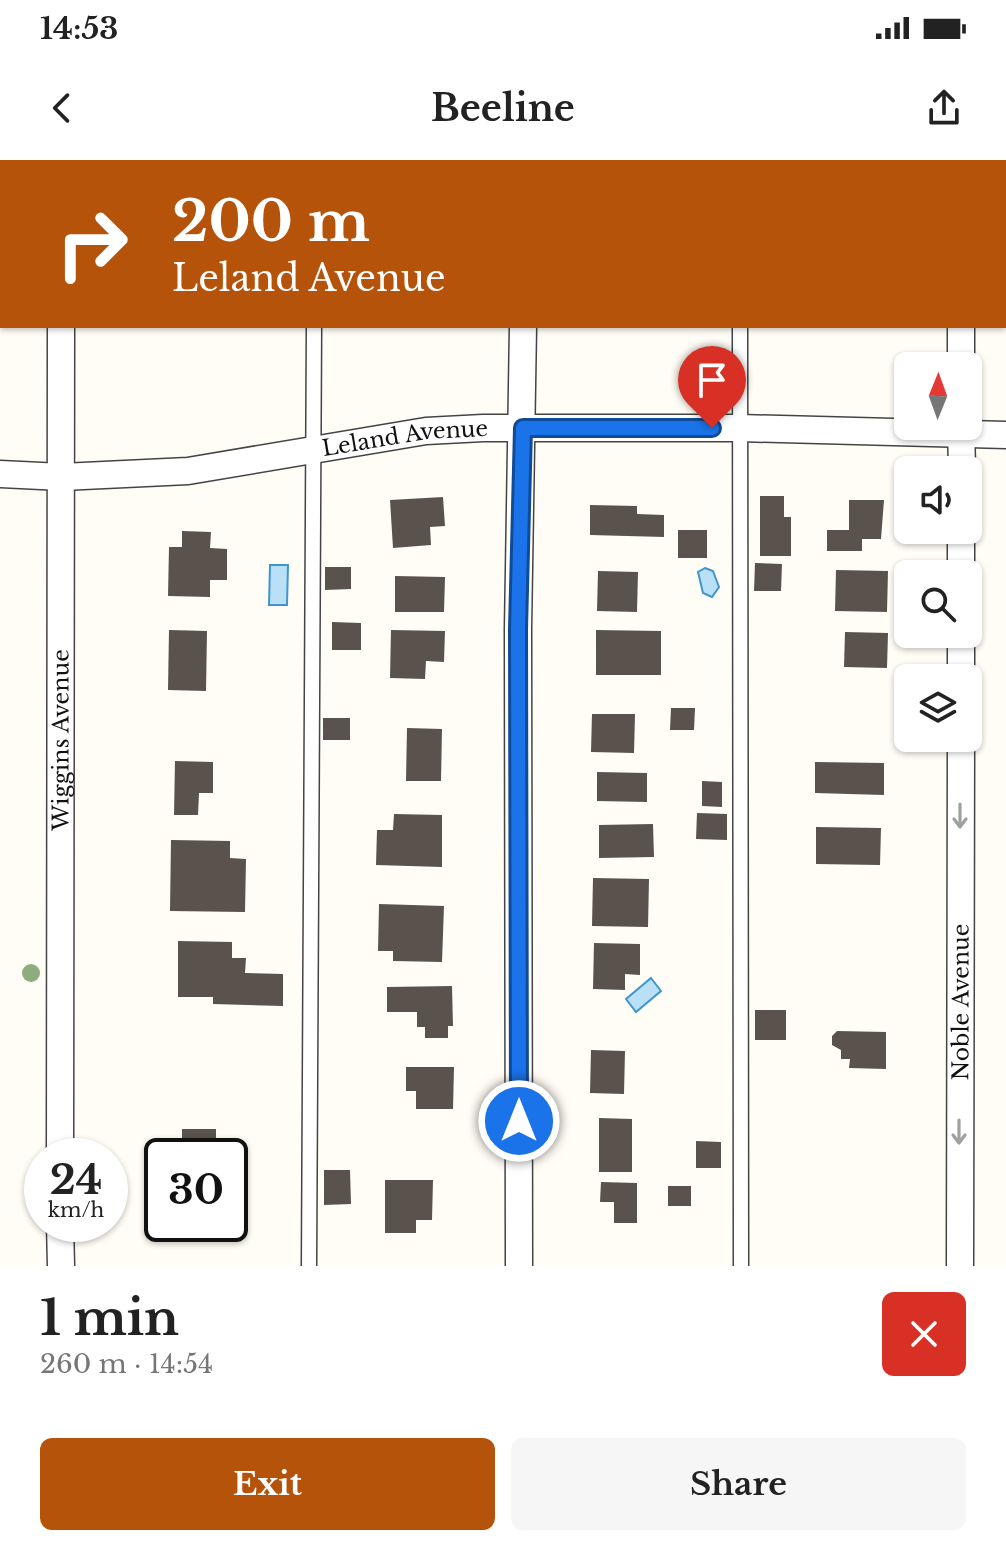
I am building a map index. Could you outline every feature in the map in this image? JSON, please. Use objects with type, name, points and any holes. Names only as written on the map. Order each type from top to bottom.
[{"type":"street","name":"Wiggins Avenue","points":[[60,1138],[61,328]]},
{"type":"street","points":[[519,1266],[518,629],[523,328]]},
{"type":"street","points":[[961,328],[961,352]]},
{"type":"street","name":"Leland Avenue","points":[[0,474],[62,477],[188,471],[426,431],[523,428],[894,429]]},
{"type":"street","name":"Leland Avenue","points":[[982,432],[1006,435]]},
{"type":"street","name":"Noble Avenue","points":[[960,1266],[961,752]]},
{"type":"street","points":[[60,1242],[61,1266]]},
{"type":"lane","points":[[309,1266],[314,328]]},
{"type":"lane","points":[[740,328],[741,1266]]},
{"type":"water","points":[[270,565],[288,565],[287,605],[269,605]]},
{"type":"water","points":[[705,568],[713,571],[719,587],[712,597],[703,593],[698,572]]},
{"type":"water","points":[[651,978],[661,991],[636,1012],[626,999]]},
{"type":"building","points":[[760,496],[784,496],[784,517],[791,517],[791,556],[760,556]]},
{"type":"building","points":[[443,497],[445,526],[430,527],[431,545],[393,548],[390,500]]},
{"type":"building","points":[[849,500],[884,500],[881,539],[862,539],[862,551],[827,551],[827,530],[849,530]]},
{"type":"building","points":[[590,505],[637,506],[637,514],[664,515],[664,537],[590,535]]},
{"type":"building","points":[[678,530],[707,530],[707,558],[678,558]]},
{"type":"building","points":[[182,531],[211,532],[210,548],[227,549],[227,580],[210,580],[210,597],[168,596],[169,547],[182,547]]},
{"type":"building","points":[[755,563],[782,564],[781,591],[754,591]]},
{"type":"building","points":[[325,567],[351,567],[351,589],[325,590]]},
{"type":"building","points":[[836,570],[888,571],[887,612],[835,611]]},
{"type":"building","points":[[598,571],[638,572],[637,612],[597,611]]},
{"type":"building","points":[[395,576],[445,577],[444,612],[395,612]]},
{"type":"building","points":[[332,622],[361,623],[361,650],[332,650]]},
{"type":"building","points":[[169,630],[207,631],[206,691],[168,690]]},
{"type":"building","points":[[391,630],[445,631],[444,662],[426,661],[425,679],[390,678]]},
{"type":"building","points":[[596,630],[661,631],[661,675],[596,675]]},
{"type":"building","points":[[845,632],[888,633],[887,668],[844,667]]},
{"type":"building","points":[[671,708],[695,708],[694,730],[670,730]]},
{"type":"building","points":[[592,714],[635,714],[634,753],[591,752]]},
{"type":"building","points":[[323,718],[350,718],[350,740],[323,740]]},
{"type":"building","points":[[407,728],[442,729],[441,781],[406,781]]},
{"type":"building","points":[[175,761],[213,762],[213,793],[199,793],[198,815],[174,815]]},
{"type":"building","points":[[815,762],[884,763],[884,795],[815,793]]},
{"type":"building","points":[[597,772],[647,773],[647,802],[597,801]]},
{"type":"building","points":[[702,781],[722,782],[722,807],[702,806]]},
{"type":"building","points":[[697,813],[727,814],[727,840],[696,839]]},
{"type":"building","points":[[394,814],[442,815],[442,867],[376,865],[377,830],[393,830]]},
{"type":"building","points":[[653,824],[654,857],[599,858],[599,825]]},
{"type":"building","points":[[816,827],[881,828],[880,865],[816,864]]},
{"type":"building","points":[[171,840],[230,841],[230,858],[246,859],[245,912],[170,911]]},
{"type":"building","points":[[593,878],[649,879],[648,927],[592,926]]},
{"type":"building","points":[[379,904],[444,906],[442,962],[393,961],[393,951],[378,951]]},
{"type":"building","points":[[178,941],[232,942],[232,958],[246,958],[245,973],[283,974],[283,1006],[213,1004],[213,997],[178,997]]},
{"type":"building","points":[[594,943],[640,944],[640,975],[625,974],[625,990],[593,989]]},
{"type":"building","points":[[452,986],[453,1026],[448,1026],[448,1038],[425,1038],[425,1027],[417,1027],[417,1012],[387,1012],[387,987]]},
{"type":"building","points":[[755,1010],[786,1010],[786,1040],[755,1040]]},
{"type":"building","points":[[837,1031],[886,1032],[886,1069],[849,1068],[850,1059],[841,1059],[841,1050],[832,1045],[832,1036]]},
{"type":"building","points":[[591,1050],[625,1051],[624,1094],[590,1093]]},
{"type":"building","points":[[406,1067],[454,1067],[453,1109],[416,1109],[416,1091],[406,1091]]},
{"type":"building","points":[[599,1118],[632,1119],[632,1172],[599,1172]]},
{"type":"building","points":[[182,1129],[216,1129],[216,1138],[182,1138]]},
{"type":"building","points":[[696,1141],[721,1142],[721,1168],[696,1168]]},
{"type":"building","points":[[324,1170],[350,1170],[351,1204],[324,1205]]},
{"type":"building","points":[[385,1180],[433,1180],[432,1220],[416,1220],[416,1233],[385,1233]]},
{"type":"building","points":[[601,1182],[637,1183],[637,1223],[614,1223],[614,1202],[600,1202]]},
{"type":"building","points":[[668,1186],[691,1186],[691,1206],[668,1206]]},
{"type":"route","points":[[519,1121],[518,629],[523,428],[712,428]]}]
